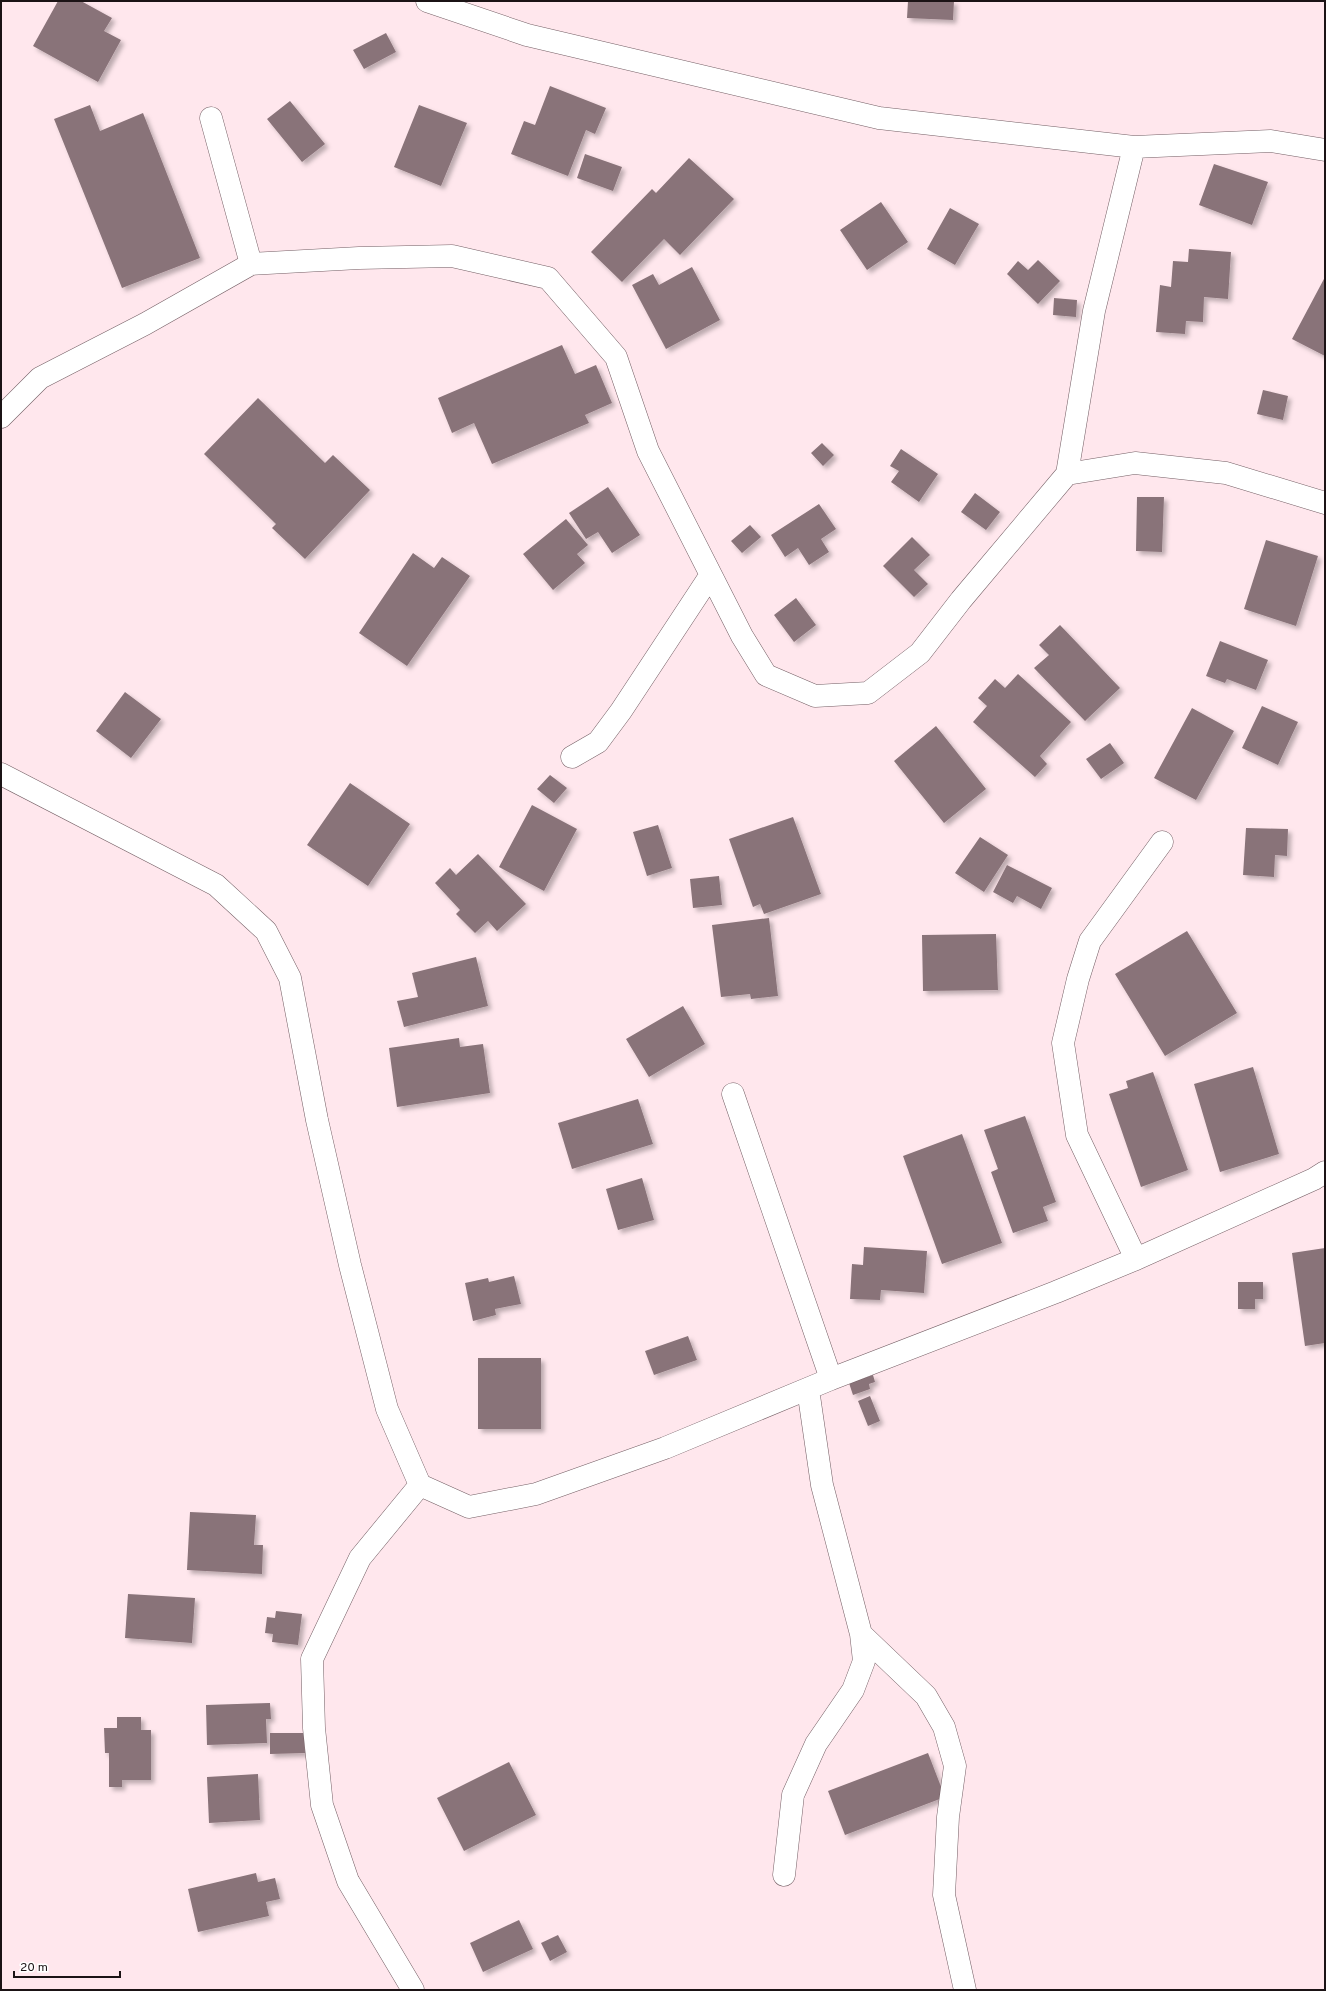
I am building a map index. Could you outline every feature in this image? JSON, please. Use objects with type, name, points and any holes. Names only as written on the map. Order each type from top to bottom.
[{"type":"street","points":[[427,1],[527,35],[879,118],[1134,147],[1271,141],[1325,150]]},
{"type":"street","points":[[211,118],[251,264]]},
{"type":"street","points":[[1,417],[40,378],[145,324],[251,264],[359,258],[452,256],[548,278],[616,357],[648,452],[710,576],[742,636],[766,675],[815,696],[868,693],[920,653],[961,600],[1067,474],[1094,311],[1134,147]]},
{"type":"street","points":[[1067,474],[1135,463],[1226,473],[1325,503]]},
{"type":"street","points":[[572,757],[598,742],[710,576]]},
{"type":"street","points":[[1,774],[216,885],[266,931],[290,978],[318,1120],[350,1265],[387,1409],[420,1485],[469,1507],[536,1494],[665,1448],[830,1379],[1056,1292],[1136,1259],[1314,1179],[1325,1172]]},
{"type":"street","points":[[1136,1259],[1077,1135],[1063,1043],[1078,979],[1090,941],[1162,842]]},
{"type":"street","points":[[733,1094],[830,1379]]},
{"type":"street","points":[[784,1875],[793,1795],[816,1744],[853,1690],[864,1661],[861,1634],[822,1485],[808,1389]]},
{"type":"street","points":[[413,1990],[348,1881],[322,1805],[314,1728],[312,1659],[360,1558],[420,1485]]},
{"type":"street","points":[[861,1634],[926,1696],[944,1727],[955,1766],[948,1817],[944,1895],[965,1990]]},
{"type":"building","points":[[58,1],[81,1],[112,18],[104,31],[121,40],[98,82],[33,46]]},
{"type":"building","points":[[908,1],[954,1],[953,20],[907,18]]},
{"type":"building","points":[[386,33],[396,52],[364,69],[353,50]]},
{"type":"building","points":[[550,86],[606,108],[595,134],[586,130],[568,176],[511,154],[524,121],[535,125]]},
{"type":"building","points":[[290,101],[325,144],[302,162],[267,119]]},
{"type":"building","points":[[90,105],[100,131],[143,113],[200,258],[122,288],[54,119]]},
{"type":"building","points":[[419,105],[467,123],[441,186],[394,167]]},
{"type":"building","points":[[585,154],[622,167],[613,191],[577,178]]},
{"type":"building","points":[[689,158],[734,199],[680,255],[664,239],[622,282],[591,252],[652,189],[656,193]]},
{"type":"building","points":[[1214,164],[1268,182],[1252,225],[1199,205]]},
{"type":"building","points":[[881,202],[908,242],[867,270],[840,230]]},
{"type":"building","points":[[950,208],[979,224],[955,265],[927,249]]},
{"type":"building","points":[[1189,249],[1231,252],[1228,299],[1204,297],[1203,322],[1186,321],[1185,334],[1156,332],[1160,285],[1171,287],[1173,261],[1188,262]]},
{"type":"building","points":[[1038,260],[1060,281],[1038,304],[1007,274],[1018,261],[1028,270]]},
{"type":"building","points":[[692,267],[720,320],[666,349],[632,285],[653,274],[659,285]]},
{"type":"building","points":[[1325,277],[1325,356],[1292,339]]},
{"type":"building","points":[[1054,298],[1077,300],[1076,317],[1053,315]]},
{"type":"building","points":[[562,345],[575,374],[596,365],[612,403],[585,415],[589,423],[492,464],[474,423],[452,433],[438,398]]},
{"type":"building","points":[[1263,390],[1288,396],[1283,420],[1257,414]]},
{"type":"building","points":[[258,398],[325,463],[333,455],[370,490],[305,559],[272,528],[276,524],[204,454]]},
{"type":"building","points":[[822,443],[834,455],[823,466],[811,453]]},
{"type":"building","points":[[901,449],[938,474],[919,502],[891,482],[899,471],[890,466]]},
{"type":"building","points":[[608,487],[640,535],[612,553],[598,532],[586,539],[569,513]]},
{"type":"building","points":[[975,493],[1000,512],[986,530],[961,512]]},
{"type":"building","points":[[1137,497],[1164,497],[1162,552],[1136,551]]},
{"type":"building","points":[[819,504],[836,529],[821,539],[829,552],[809,565],[798,548],[785,557],[771,535]]},
{"type":"building","points":[[566,519],[588,545],[577,554],[585,563],[553,590],[523,554]]},
{"type":"building","points":[[750,525],[761,537],[742,553],[731,541]]},
{"type":"building","points":[[912,537],[930,555],[914,570],[928,584],[914,597],[883,566]]},
{"type":"building","points":[[1266,540],[1318,556],[1296,626],[1244,609]]},
{"type":"building","points":[[413,553],[434,568],[442,557],[470,576],[407,666],[359,633]]},
{"type":"building","points":[[796,598],[816,625],[794,642],[774,615]]},
{"type":"building","points":[[1060,625],[1120,688],[1085,721],[1034,668],[1049,655],[1039,645]]},
{"type":"building","points":[[1220,641],[1268,660],[1256,690],[1227,679],[1225,683],[1206,676]]},
{"type":"building","points":[[1018,674],[1071,722],[1040,756],[1047,764],[1035,777],[973,722],[987,706],[978,698],[995,679],[1005,688]]},
{"type":"building","points":[[125,692],[161,719],[131,758],[96,731]]},
{"type":"building","points":[[1262,706],[1298,722],[1278,765],[1242,748]]},
{"type":"building","points":[[1192,708],[1234,731],[1196,800],[1154,778]]},
{"type":"building","points":[[936,726],[986,789],[944,823],[894,761]]},
{"type":"building","points":[[1110,743],[1124,763],[1101,779],[1086,759]]},
{"type":"building","points":[[550,775],[567,788],[554,803],[537,789]]},
{"type":"building","points":[[350,783],[410,824],[368,886],[307,845]]},
{"type":"building","points":[[532,805],[577,829],[544,891],[499,867]]},
{"type":"building","points":[[793,817],[821,894],[764,914],[760,904],[753,907],[729,839]]},
{"type":"building","points":[[658,825],[672,868],[647,876],[633,832]]},
{"type":"building","points":[[1246,828],[1288,829],[1287,856],[1275,855],[1274,877],[1243,875]]},
{"type":"building","points":[[980,837],[1008,855],[984,892],[955,873]]},
{"type":"building","points":[[478,854],[526,904],[497,931],[488,921],[475,933],[456,914],[460,910],[435,883],[450,868],[456,875]]},
{"type":"building","points":[[1007,865],[1052,888],[1041,909],[1017,896],[1013,903],[993,892]]},
{"type":"building","points":[[719,876],[722,905],[693,908],[690,879]]},
{"type":"building","points":[[769,918],[778,996],[751,999],[750,994],[721,997],[712,925]]},
{"type":"building","points":[[1187,931],[1237,1013],[1165,1056],[1115,974]]},
{"type":"building","points":[[996,934],[998,990],[923,991],[922,935]]},
{"type":"building","points":[[476,957],[488,1006],[404,1027],[397,1001],[418,997],[412,973]]},
{"type":"building","points":[[683,1006],[705,1044],[649,1077],[626,1039]]},
{"type":"building","points":[[459,1038],[460,1047],[483,1044],[490,1093],[397,1107],[389,1048]]},
{"type":"building","points":[[1253,1067],[1279,1154],[1220,1172],[1194,1084]]},
{"type":"building","points":[[1153,1072],[1188,1170],[1141,1187],[1109,1094],[1128,1088],[1126,1081]]},
{"type":"building","points":[[638,1099],[653,1144],[572,1169],[558,1123]]},
{"type":"building","points":[[1025,1116],[1056,1202],[1043,1207],[1048,1221],[1013,1233],[991,1172],[998,1169],[984,1130]]},
{"type":"building","points":[[962,1134],[1002,1243],[942,1264],[903,1156]]},
{"type":"building","points":[[642,1178],[654,1220],[618,1230],[606,1189]]},
{"type":"building","points":[[864,1247],[927,1251],[924,1293],[881,1290],[880,1300],[850,1299],[852,1264],[863,1265]]},
{"type":"building","points":[[1325,1248],[1325,1343],[1305,1346],[1292,1253]]},
{"type":"building","points":[[514,1276],[521,1304],[495,1309],[496,1315],[473,1321],[465,1283],[488,1278],[489,1282]]},
{"type":"building","points":[[1238,1282],[1263,1282],[1263,1299],[1255,1299],[1255,1309],[1238,1309]]},
{"type":"building","points":[[688,1336],[697,1360],[654,1375],[645,1351]]},
{"type":"building","points":[[478,1358],[541,1358],[541,1429],[478,1429]]},
{"type":"building","points":[[873,1375],[875,1382],[869,1384],[870,1389],[853,1395],[849,1383]]},
{"type":"building","points":[[870,1396],[880,1421],[868,1426],[858,1401]]},
{"type":"building","points":[[190,1512],[256,1515],[254,1545],[263,1545],[262,1574],[187,1570]]},
{"type":"building","points":[[128,1594],[195,1598],[192,1643],[125,1638]]},
{"type":"building","points":[[276,1611],[302,1614],[298,1645],[272,1642],[273,1634],[265,1633],[267,1617],[275,1618]]},
{"type":"building","points":[[270,1703],[271,1719],[266,1719],[267,1743],[207,1745],[206,1705]]},
{"type":"building","points":[[117,1717],[141,1717],[141,1730],[151,1730],[151,1780],[122,1780],[122,1787],[109,1787],[109,1753],[105,1753],[104,1728],[117,1728]]},
{"type":"building","points":[[270,1733],[304,1733],[305,1753],[270,1754]]},
{"type":"building","points":[[928,1753],[945,1797],[845,1835],[828,1791]]},
{"type":"building","points":[[509,1762],[536,1815],[464,1851],[437,1798]]},
{"type":"building","points":[[258,1774],[260,1820],[209,1823],[207,1777]]},
{"type":"building","points":[[256,1873],[258,1882],[275,1878],[280,1899],[266,1902],[269,1916],[198,1932],[188,1889]]},
{"type":"building","points":[[519,1920],[533,1949],[483,1972],[470,1943]]},
{"type":"building","points":[[558,1935],[567,1952],[550,1961],[541,1943]]}]
